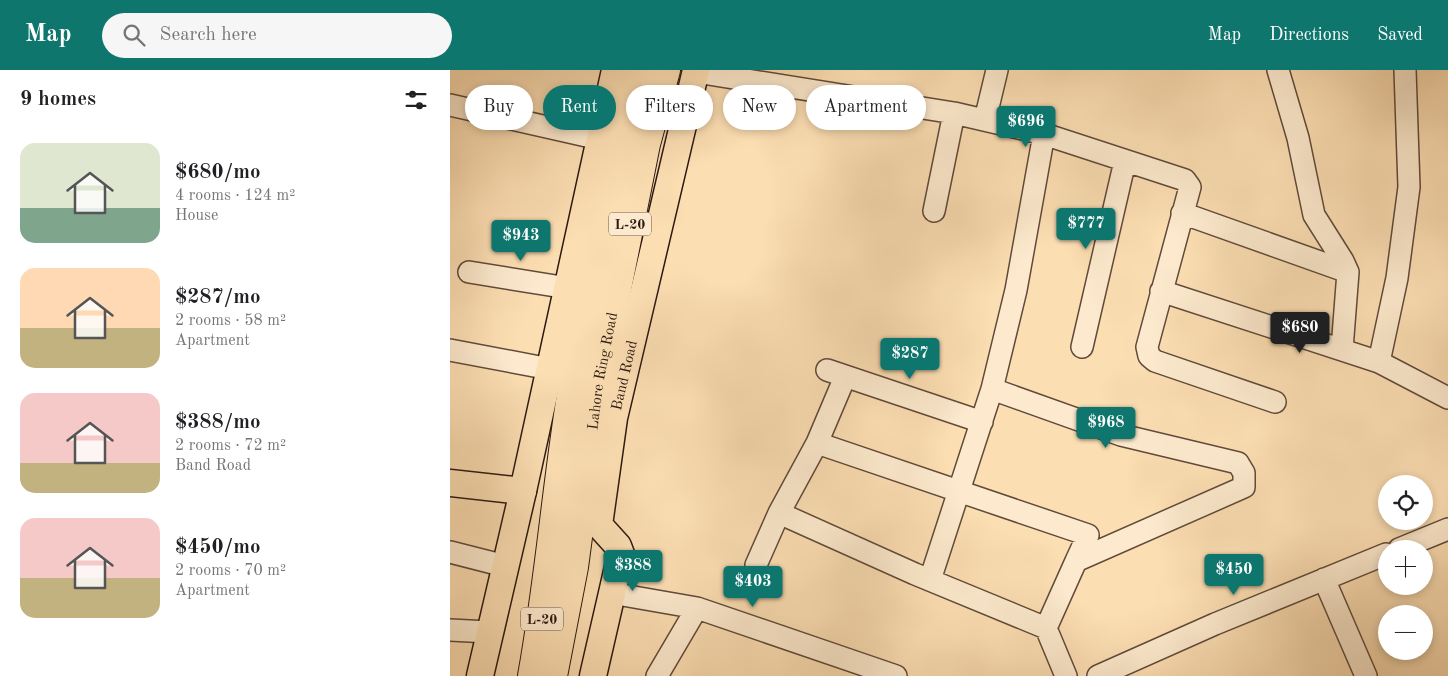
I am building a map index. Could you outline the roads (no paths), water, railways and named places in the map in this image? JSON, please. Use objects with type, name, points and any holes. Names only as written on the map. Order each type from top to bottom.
[{"type":"highway","name":"Lahore Ring Road","points":[[532,676],[575,375],[622,138],[639,70]]},
{"type":"highway","name":"Lahore Ring Road","points":[[553,676],[563,634],[581,507],[575,375],[646,144],[666,70]]},
{"type":"main road","points":[[480,676],[523,491],[575,375],[568,288],[615,70]]},
{"type":"main road","name":"Band Road","points":[[592,676],[621,554],[618,546],[599,524],[614,418],[696,71]]},
{"type":"main road","points":[[450,483],[523,491]]},
{"type":"street","points":[[985,120],[996,70]]},
{"type":"street","points":[[1278,70],[1298,138],[1314,216],[1348,272],[1342,349]]},
{"type":"street","points":[[1379,362],[1397,278],[1409,187],[1405,70]]},
{"type":"street","points":[[696,71],[954,113],[1044,134],[1185,180],[1190,187],[1147,347],[1149,356],[1155,361],[1275,402]]},
{"type":"street","points":[[450,105],[600,139]]},
{"type":"street","points":[[934,211],[954,113]]},
{"type":"street","points":[[930,580],[992,389],[1016,290],[1044,134]]},
{"type":"street","points":[[1082,347],[1126,161]]},
{"type":"street","points":[[1182,213],[1348,272]]},
{"type":"street","points":[[469,272],[568,288]]},
{"type":"street","points":[[1161,291],[1379,362],[1448,398]]},
{"type":"street","points":[[450,350],[575,375]]},
{"type":"street","points":[[756,565],[779,513],[817,444],[836,374],[982,422]]},
{"type":"street","points":[[992,389],[1121,435],[1238,463],[1244,474],[1244,487],[1076,561]]},
{"type":"street","points":[[817,444],[1088,534],[1046,628]]},
{"type":"street","points":[[779,513],[930,580],[1046,628],[1066,676]]},
{"type":"street","points":[[1421,540],[1448,529]]},
{"type":"street","points":[[450,552],[505,566]]},
{"type":"street","points":[[1101,675],[1378,557]]},
{"type":"street","points":[[1324,579],[1366,676]]},
{"type":"street","points":[[611,593],[697,608],[896,676]]},
{"type":"street","points":[[657,676],[697,608]]},
{"type":"street","points":[[450,630],[489,632]]}]
